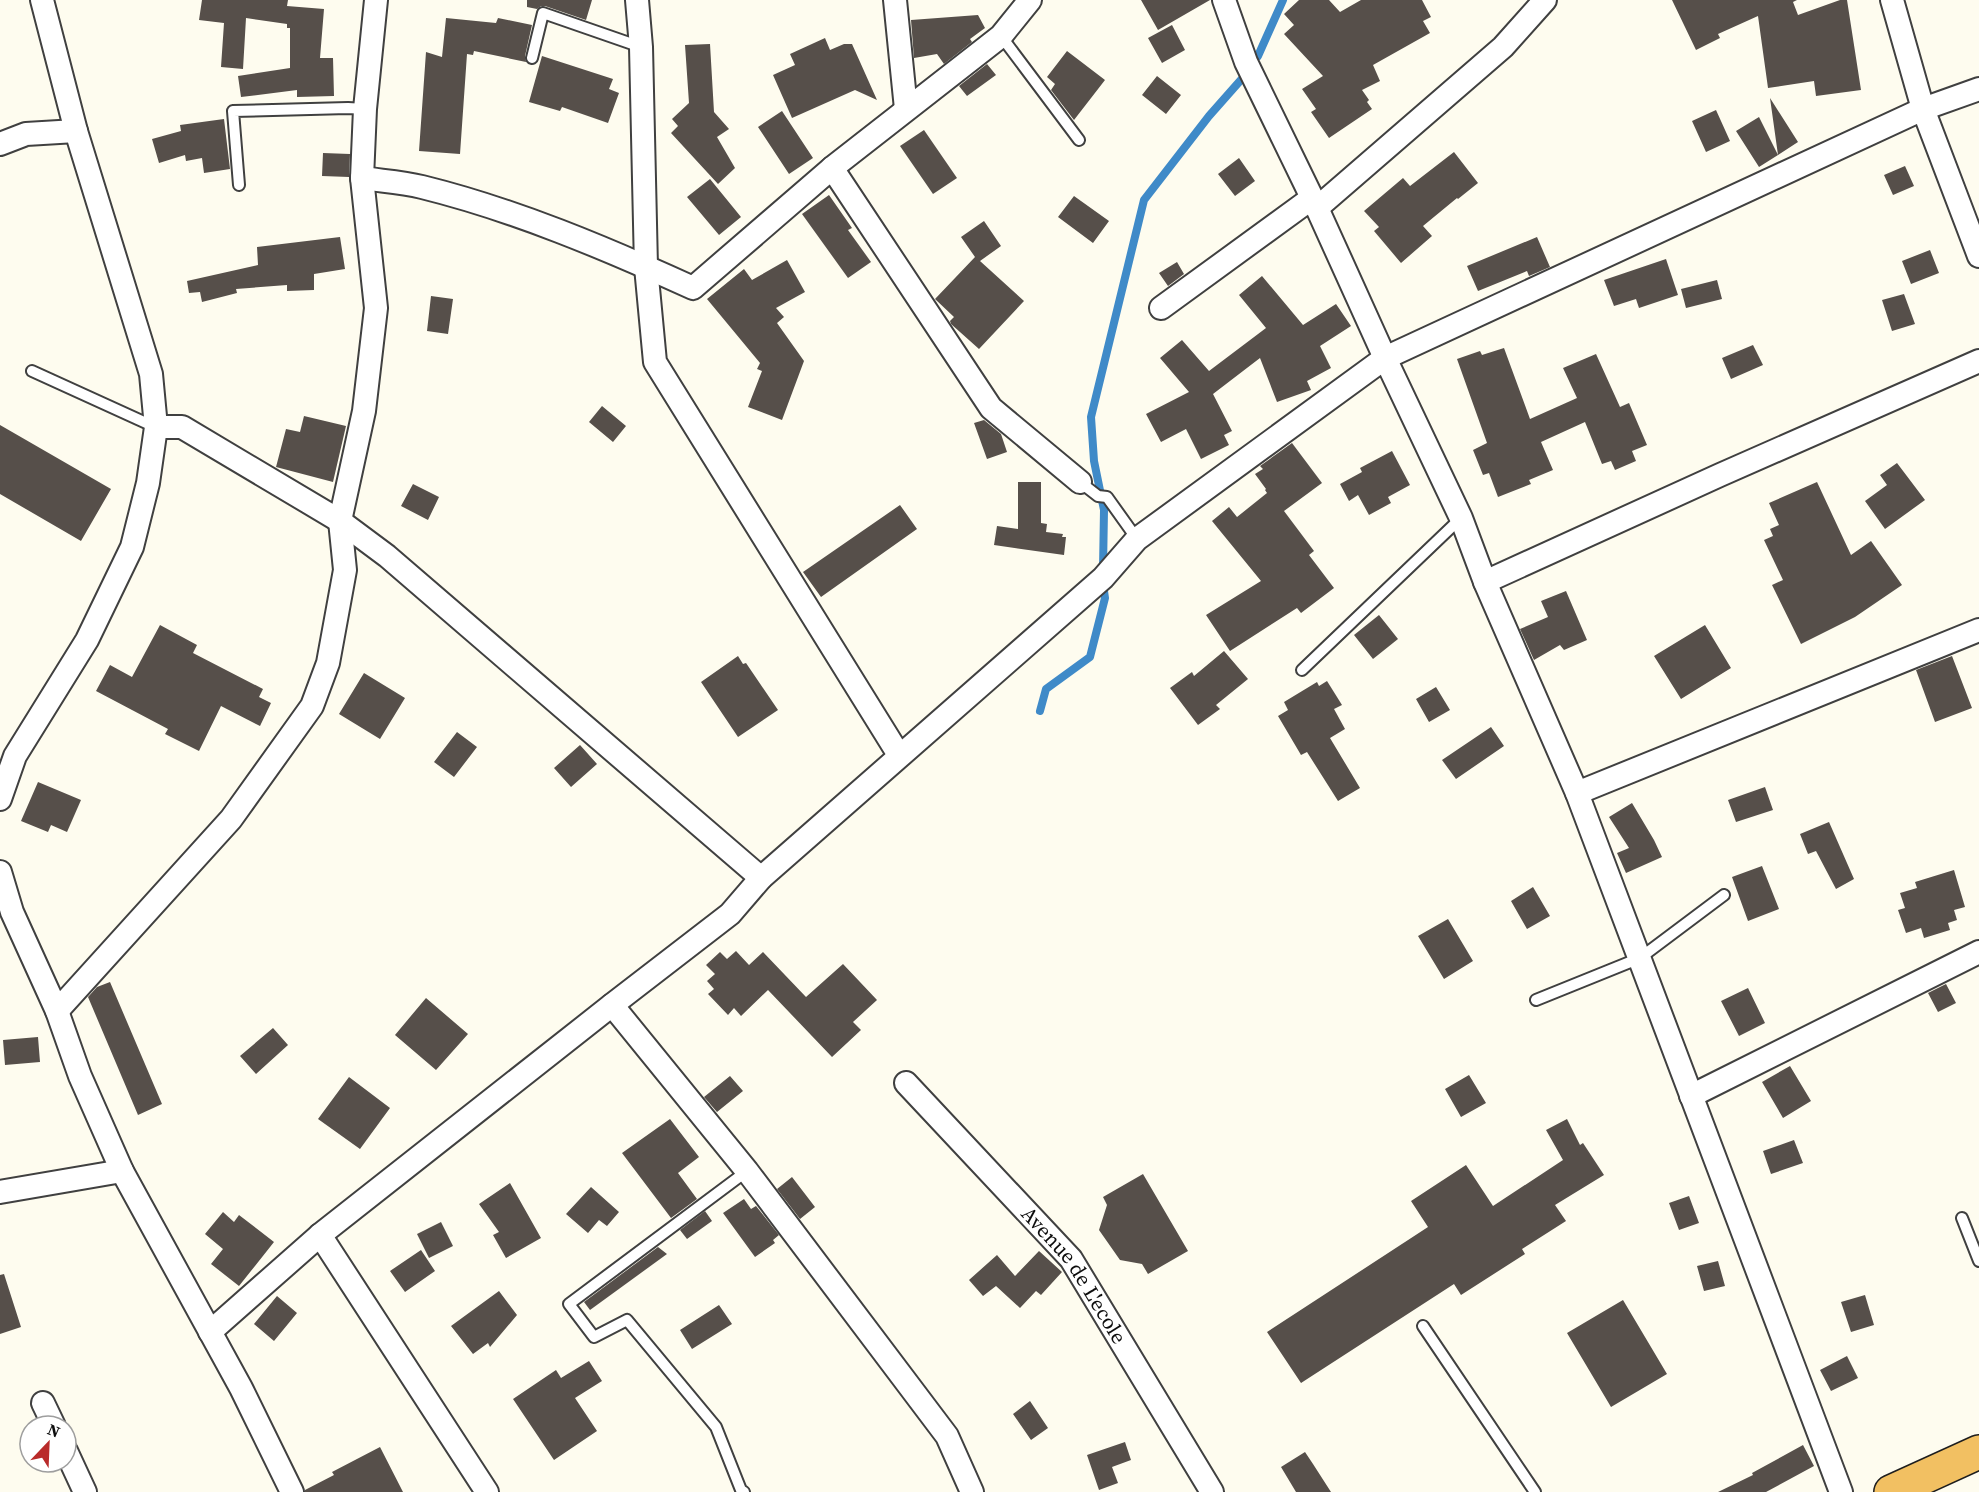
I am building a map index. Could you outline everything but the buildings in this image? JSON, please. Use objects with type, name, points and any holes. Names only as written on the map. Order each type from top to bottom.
[{"type":"highway","points":[[1891,1492],[1979,1452]]},
{"type":"street","points":[[0,799],[8,752],[87,640],[132,547],[148,483],[156,427],[151,374],[76,131],[42,0]]},
{"type":"street","points":[[57,1011],[231,819],[312,706],[328,663],[345,570],[340,521],[364,411],[376,308],[362,178],[365,109],[376,0]]},
{"type":"street","points":[[637,0],[641,47],[646,267],[655,362],[899,755]]},
{"type":"street","points":[[895,0],[906,109]]},
{"type":"street","points":[[362,178],[420,187],[536,221],[693,288],[832,168],[1001,36],[1030,0]]},
{"type":"street","points":[[1224,0],[1246,62],[1315,203],[1461,518],[1485,582],[1577,793],[1841,1492]]},
{"type":"street","points":[[1161,308],[1315,203],[1503,48],[1545,0]]},
{"type":"street","points":[[1892,0],[1923,109],[1979,256]]},
{"type":"street","points":[[210,1332],[320,1235],[730,914],[761,878],[1102,578],[1137,539],[1385,358],[1923,109],[1979,88]]},
{"type":"street","points":[[0,144],[26,134],[76,131]]},
{"type":"street","points":[[832,168],[991,408],[1095,492]]},
{"type":"street","points":[[1485,582],[1979,361]]},
{"type":"street","points":[[156,427],[182,427],[340,521],[387,556],[761,878]]},
{"type":"street","points":[[1577,793],[1979,630]]},
{"type":"street","points":[[0,872],[12,912],[57,1011],[80,1076],[122,1171],[241,1388],[292,1492]]},
{"type":"street","points":[[1691,1096],[1979,952]]},
{"type":"street","points":[[612,1005],[747,1171],[946,1436],[972,1492]]},
{"type":"street","name":"Avenue de L'ecole","points":[[906,1083],[1071,1259],[1212,1492]]},
{"type":"street","points":[[0,1192],[122,1171]]},
{"type":"street","points":[[320,1235],[487,1492]]},
{"type":"street","points":[[43,1403],[48,1414]]},
{"type":"street","points":[[77,1474],[85,1492]]},
{"type":"lane","points":[[532,58],[543,13],[641,47]]},
{"type":"lane","points":[[1001,36],[1079,140]]},
{"type":"lane","points":[[239,185],[233,111],[365,109]]},
{"type":"lane","points":[[32,371],[156,427]]},
{"type":"lane","points":[[1095,492],[1137,539]]},
{"type":"lane","points":[[1302,670],[1461,518]]},
{"type":"lane","points":[[1536,1000],[1640,958],[1724,895]]},
{"type":"lane","points":[[744,1492],[741,1490],[716,1427],[627,1320],[594,1337],[569,1304],[747,1171]]},
{"type":"lane","points":[[1962,1218],[1979,1261]]},
{"type":"lane","points":[[1424,1326],[1535,1492]]},
{"type":"waterway","points":[[1258,56],[1283,0]]},
{"type":"waterway","points":[[1103,569],[1104,510],[1094,461],[1091,417],[1144,200],[1209,116],[1247,73]]},
{"type":"waterway","points":[[1040,711],[1046,689],[1090,657],[1105,598],[1103,584]]}]
